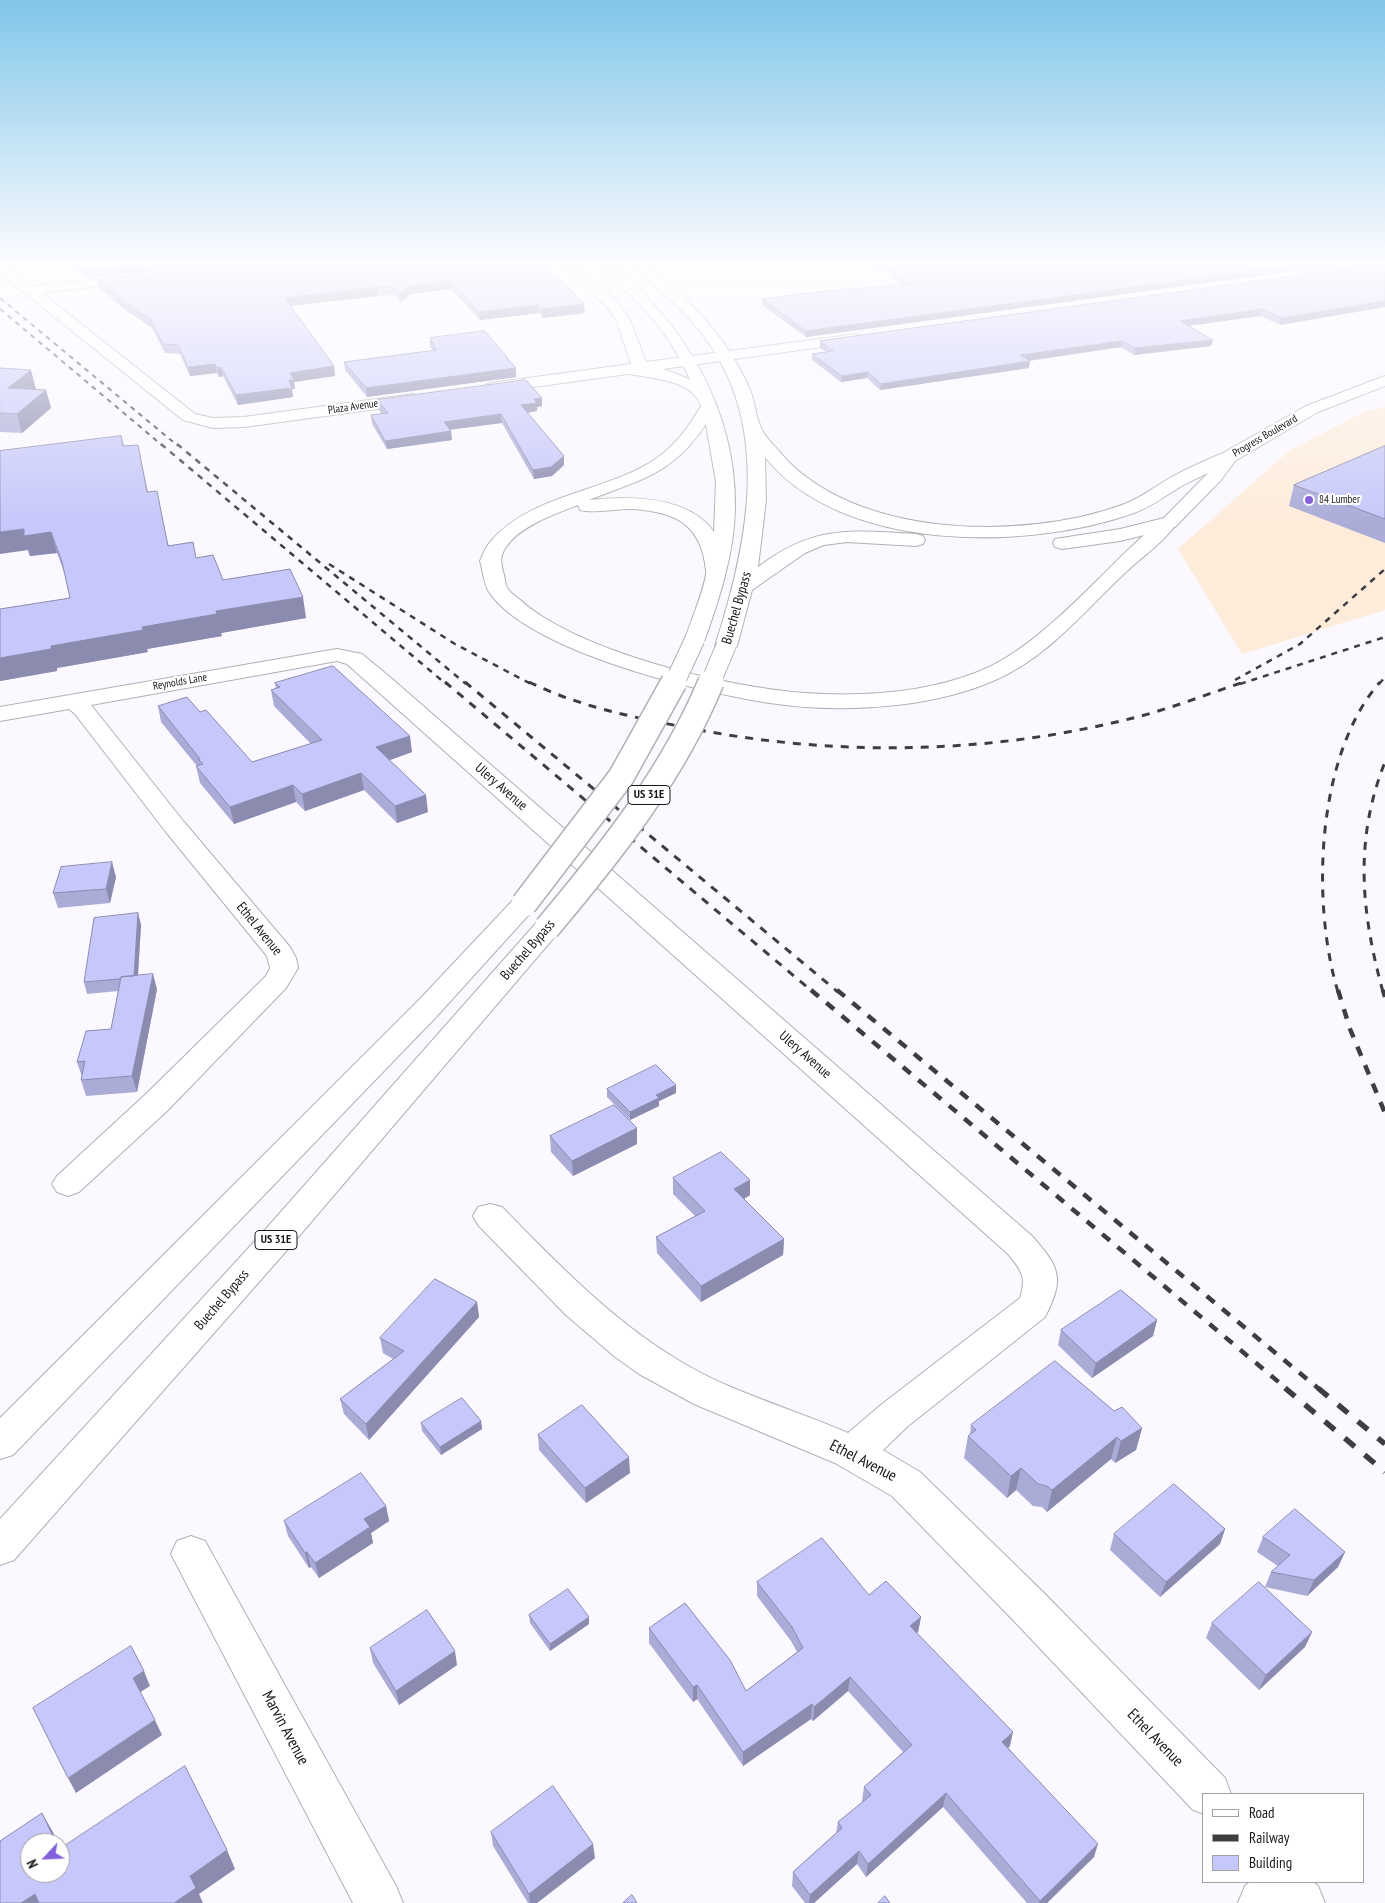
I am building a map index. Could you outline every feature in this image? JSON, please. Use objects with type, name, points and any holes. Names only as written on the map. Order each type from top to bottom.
[{"type":"main road","name":"Plaza Avenue","points":[[104,350],[190,417],[213,422],[244,422],[427,397]]},
{"type":"main road","points":[[629,350],[632,368]]},
{"type":"main road","name":"US 31E","points":[[0,1443],[344,1094],[524,904],[621,777],[668,696],[695,639],[715,573],[723,535],[725,502],[721,450],[707,401],[682,350]]},
{"type":"main road","name":"Buechel Bypass","points":[[0,1547],[156,1376],[547,928],[610,852],[662,777],[697,716],[726,646],[745,586],[752,549],[757,487],[753,430],[743,394],[725,356],[720,350]]},
{"type":"main road","points":[[475,390],[769,350]]},
{"type":"main road","points":[[550,511],[570,500],[624,482],[661,463],[687,441],[707,401],[689,384],[673,376],[632,368]]},
{"type":"main road","name":"Progress Boulevard","points":[[550,511],[514,527],[497,545],[490,561],[490,573],[499,593],[523,615],[599,653],[662,672],[757,695],[834,700],[876,698],[936,690],[965,683],[1005,667],[1048,636],[1168,523],[1215,476],[1229,457],[1312,409],[1385,381]]},
{"type":"main road","points":[[753,430],[793,478],[832,502],[855,511],[895,521],[982,531],[1057,528],[1103,518],[1130,508],[1177,482],[1229,457]]},
{"type":"main road","points":[[550,511],[608,503],[649,505],[669,510],[690,520],[704,532],[710,543],[715,573]]},
{"type":"main road","points":[[745,586],[795,550],[806,544],[831,538],[872,537],[986,546],[1032,546],[1105,538],[1168,523]]},
{"type":"main road","name":"Reynolds Lane","points":[[0,714],[320,658],[345,656],[359,664]]},
{"type":"main road","name":"Ulery Avenue","points":[[359,664],[1020,1245],[1039,1267],[1042,1277],[1042,1291],[1033,1307],[895,1415],[850,1454]]},
{"type":"main road","name":"Ethel Avenue","points":[[68,1184],[157,1102],[286,970],[286,964],[280,953],[74,700]]},
{"type":"main road","name":"Ethel Avenue","points":[[490,1216],[566,1293],[619,1340],[647,1361],[714,1396],[778,1421],[850,1454],[893,1475],[906,1484],[1030,1608],[1208,1793]]},
{"type":"main road","name":"Marvin Avenue","points":[[191,1554],[378,1903]]},
{"type":"shaded area","name":"84 Lumber","points":[[1385,407],[1385,610],[1242,654],[1178,549],[1289,451],[1366,411]]},
{"type":"building","points":[[180,350],[322,350],[334,366],[290,373],[294,380],[289,380],[292,388],[236,395],[221,367],[217,368],[215,364],[188,367]]},
{"type":"building","points":[[436,350],[501,350],[516,368],[366,388],[344,362]]},
{"type":"building","points":[[831,350],[1058,350],[1020,355],[1030,361],[881,384],[868,372],[842,376],[812,354],[833,351]]},
{"type":"building","points":[[0,368],[31,370],[8,388],[46,390],[17,414],[0,413]]},
{"type":"building","points":[[526,380],[542,398],[534,399],[537,403],[521,405],[564,456],[551,467],[533,470],[501,414],[444,422],[451,431],[385,441],[371,415],[388,413],[377,400]]},
{"type":"building","points":[[121,436],[123,446],[138,445],[147,492],[157,491],[168,546],[193,542],[196,558],[213,555],[223,580],[290,569],[303,597],[216,611],[217,614],[142,627],[143,630],[51,646],[51,649],[0,658],[0,609],[70,598],[62,562],[51,532],[24,536],[24,529],[0,532],[0,451]]},
{"type":"building","points":[[1385,446],[1385,519],[1294,485]]},
{"type":"building","points":[[333,666],[410,736],[376,747],[426,795],[395,806],[361,773],[302,794],[293,785],[230,807],[196,766],[203,764],[158,706],[187,697],[200,712],[206,710],[252,762],[322,740],[271,690],[280,687],[275,683]]},
{"type":"building","points":[[112,862],[106,889],[53,893],[61,867]]},
{"type":"building","points":[[138,913],[134,976],[84,982],[94,918]]},
{"type":"building","points":[[153,974],[132,1076],[81,1080],[85,1061],[77,1062],[86,1031],[111,1029],[121,977]]},
{"type":"building","points":[[656,1065],[676,1085],[656,1095],[659,1098],[630,1112],[607,1089]]},
{"type":"building","points":[[614,1105],[637,1128],[572,1161],[550,1136]]},
{"type":"building","points":[[721,1152],[750,1180],[734,1189],[784,1239],[701,1286],[656,1237],[705,1211],[673,1178]]},
{"type":"building","points":[[435,1279],[477,1302],[366,1424],[340,1399],[404,1351],[380,1338]]},
{"type":"building","points":[[1121,1290],[1157,1320],[1096,1363],[1061,1330]]},
{"type":"building","points":[[1055,1361],[1114,1411],[1122,1407],[1142,1428],[1121,1441],[1117,1437],[1052,1490],[1047,1486],[1038,1484],[1021,1468],[1011,1476],[968,1436],[976,1430],[971,1425]]},
{"type":"building","points":[[462,1398],[481,1421],[440,1447],[421,1423]]},
{"type":"building","points":[[582,1405],[629,1457],[585,1488],[538,1435]]},
{"type":"building","points":[[361,1473],[386,1506],[364,1519],[370,1527],[315,1563],[307,1552],[305,1553],[284,1521]]},
{"type":"building","points":[[1174,1484],[1225,1529],[1166,1582],[1114,1534]]},
{"type":"building","points":[[1295,1509],[1345,1552],[1314,1580],[1271,1572],[1290,1555],[1263,1537]]},
{"type":"building","points":[[822,1538],[869,1595],[886,1581],[921,1617],[910,1626],[1013,1732],[1002,1742],[1098,1844],[1040,1901],[946,1793],[868,1864],[859,1851],[810,1895],[793,1872],[842,1828],[838,1822],[871,1795],[864,1787],[912,1745],[850,1677],[814,1707],[812,1704],[743,1752],[697,1685],[693,1687],[649,1628],[685,1603],[730,1660],[746,1691],[803,1648],[792,1627],[757,1582]]},
{"type":"building","points":[[1259,1582],[1312,1632],[1266,1675],[1212,1623]]},
{"type":"building","points":[[568,1589],[589,1617],[550,1644],[529,1615]]},
{"type":"building","points":[[427,1610],[455,1651],[396,1691],[370,1648]]},
{"type":"building","points":[[131,1646],[144,1671],[133,1678],[155,1720],[68,1778],[33,1708]]},
{"type":"building","points":[[185,1766],[227,1850],[190,1876],[196,1888],[174,1903],[39,1903],[35,1894],[21,1903],[0,1903],[0,1841],[42,1813],[51,1833],[20,1833],[20,1883],[70,1883],[70,1842]]},
{"type":"building","points":[[553,1786],[593,1844],[529,1894],[491,1832]]},
{"type":"building","points":[[632,1895],[637,1903],[623,1903]]},
{"type":"building","points":[[885,1896],[890,1903],[878,1903]]},
{"type":"railway","points":[[49,350],[163,446]]},
{"type":"railway","points":[[62,350],[178,446]]},
{"type":"railway","points":[[161,444],[446,684]]},
{"type":"railway","points":[[177,444],[466,684]]},
{"type":"railway","points":[[329,564],[455,644],[531,684]]},
{"type":"railway","points":[[1235,680],[1300,644],[1385,569]]},
{"type":"railway","points":[[1240,684],[1385,637]]},
{"type":"railway","points":[[1379,684],[1385,677]]},
{"type":"railway","points":[[445,682],[813,992]]},
{"type":"railway","points":[[465,682],[838,992]]},
{"type":"railway","points":[[529,682],[566,698],[605,710],[740,737],[852,747],[909,748],[1022,739],[1078,730],[1133,718],[1175,706],[1244,682]]},
{"type":"railway","points":[[1338,992],[1329,956],[1324,916],[1325,831],[1331,789],[1343,749],[1359,713],[1380,682]]},
{"type":"railway","points":[[1383,992],[1370,933],[1364,876],[1369,820],[1375,791],[1385,762]]},
{"type":"railway","points":[[811,990],[1287,1389]]},
{"type":"railway","points":[[837,990],[1319,1389]]},
{"type":"railway","points":[[1338,990],[1350,1029],[1385,1113]]},
{"type":"railway","points":[[1383,990],[1385,997]]},
{"type":"railway","points":[[1285,1388],[1385,1472]]},
{"type":"railway","points":[[1318,1388],[1385,1444]]},
{"type":"place","name":"84 Lumber","points":[[1309,500]]}]
